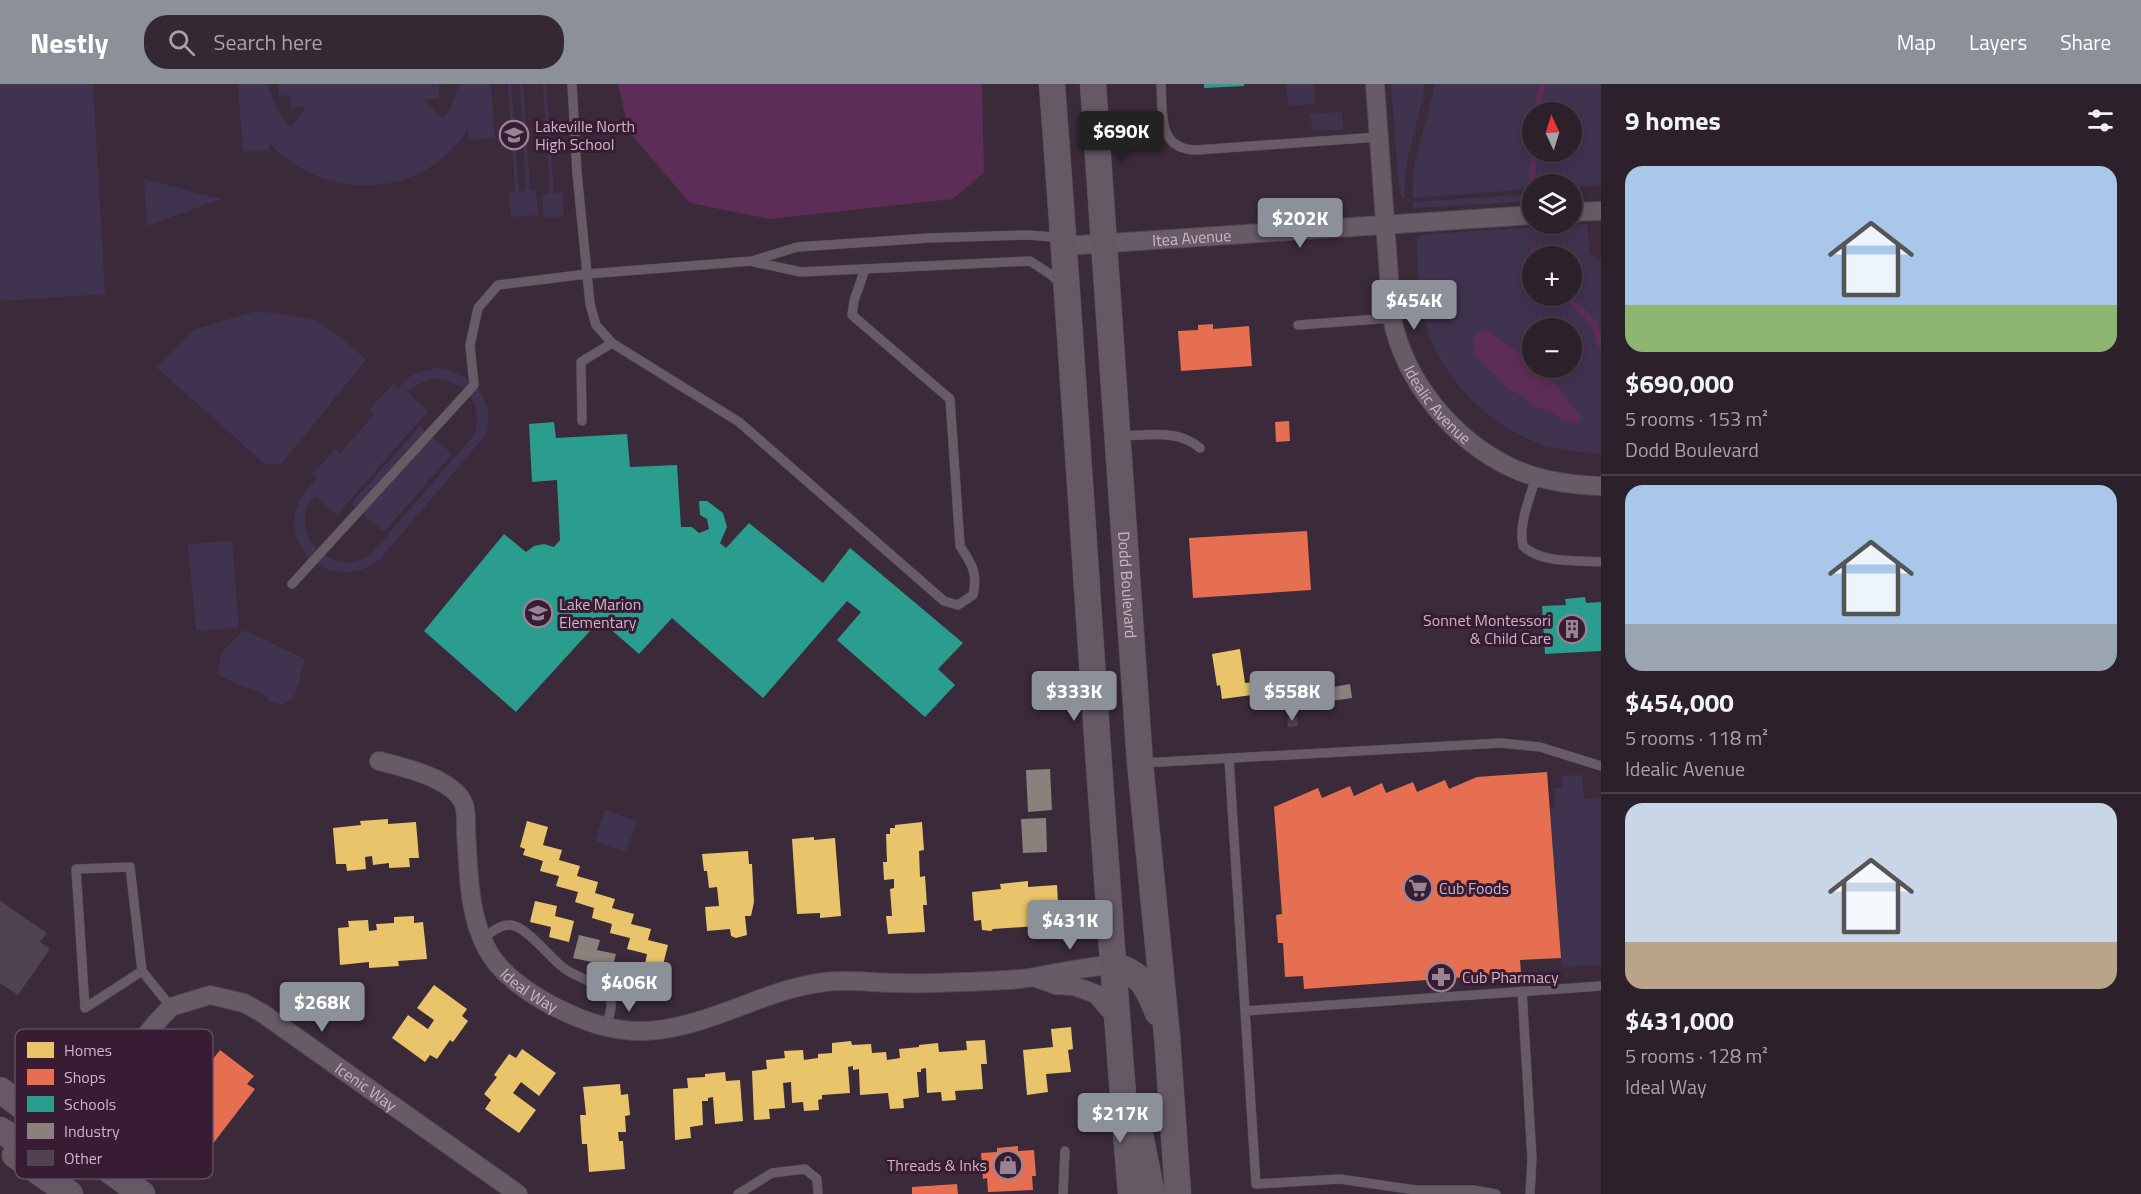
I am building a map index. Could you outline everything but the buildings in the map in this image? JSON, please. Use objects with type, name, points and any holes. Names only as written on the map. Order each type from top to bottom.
[{"type":"main road","points":[[1052,84],[1115,1016],[1131,1194]]},
{"type":"main road","name":"Dodd Boulevard","points":[[1093,84],[1140,763],[1167,1036],[1178,1194]]},
{"type":"main road","points":[[1112,965],[1129,969],[1141,979],[1153,1000],[1167,1036]]},
{"type":"main road","points":[[1122,1086],[1129,1110],[1140,1134],[1152,1194]]},
{"type":"main road","points":[[0,1130],[15,1139]]},
{"type":"main road","points":[[0,1144],[15,1155]]},
{"type":"main road","points":[[49,1179],[70,1194]]},
{"type":"main road","points":[[121,1179],[142,1194]]},
{"type":"street","name":"Idealic Avenue","points":[[1375,84],[1392,318],[1401,348],[1418,382],[1450,425],[1487,454],[1536,477],[1566,484],[1601,486]]},
{"type":"street","points":[[1582,212],[1601,210]]},
{"type":"street","name":"Itea Avenue","points":[[1064,246],[1522,216]]},
{"type":"street","name":"Ideal Way","points":[[379,761],[421,772],[449,788],[464,802],[472,902],[482,939],[498,966],[525,989],[560,1009],[595,1024],[641,1031],[676,1028],[704,1021],[792,988],[827,982],[945,983],[1034,977],[1057,971],[1112,965]]},
{"type":"street","name":"Ideal Way","points":[[1034,977],[1056,985],[1074,986],[1096,994],[1115,1016]]},
{"type":"street","name":"Icenic Way","points":[[171,1007],[210,995],[244,1003],[262,1012],[518,1194]]},
{"type":"street","points":[[151,1029],[171,1007]]},
{"type":"lane","points":[[572,84],[577,173],[587,274],[590,304],[596,325],[612,343],[739,422],[945,601],[958,605],[973,595],[976,580],[971,562],[960,546],[950,399],[852,315],[865,269]]},
{"type":"lane","points":[[1161,84],[1165,130],[1174,146],[1181,149],[1197,150],[1378,137]]},
{"type":"lane","points":[[292,584],[474,385],[470,345],[478,308],[498,285],[587,274],[752,261],[797,247],[929,238],[1028,235],[1053,237],[1064,246]]},
{"type":"lane","points":[[752,261],[801,272],[1030,261],[1050,274],[1067,290]]},
{"type":"lane","points":[[1298,324],[1392,318]]},
{"type":"lane","points":[[582,421],[581,362],[612,343]]},
{"type":"lane","points":[[1116,436],[1173,435],[1192,441],[1200,448]]},
{"type":"lane","points":[[1536,477],[1523,524],[1521,539],[1523,546],[1536,555],[1549,558],[1601,562]]},
{"type":"lane","points":[[1140,763],[1513,743],[1540,747],[1601,766]]},
{"type":"lane","points":[[1229,758],[1256,1184],[1340,1179],[1415,1190],[1473,1190],[1496,1194]]},
{"type":"lane","points":[[142,971],[85,1008],[76,869],[129,867],[142,971],[171,1007]]},
{"type":"lane","points":[[482,939],[506,925],[524,930],[564,968],[605,990],[610,996],[611,1008],[606,1027]]},
{"type":"lane","points":[[1245,1011],[1601,986]]},
{"type":"lane","points":[[1522,991],[1532,1158],[1530,1194]]},
{"type":"lane","points":[[1063,1194],[1065,1151]]},
{"type":"lane","points":[[738,1194],[772,1173],[805,1169],[817,1179],[818,1194]]},
{"type":"shaded area","points":[[0,84],[93,84],[105,294],[0,301]]},
{"type":"shaded area","points":[[238,84],[267,84],[279,113],[291,127],[306,107],[291,108],[290,95],[279,96],[278,84],[451,84],[439,85],[439,98],[423,100],[443,118],[451,108],[459,84],[491,84],[495,138],[469,140],[468,130],[437,163],[405,179],[384,184],[342,183],[322,178],[303,169],[285,158],[270,143],[269,150],[243,151]]},
{"type":"shaded area","points":[[508,84],[511,84],[519,192],[526,190],[520,84],[523,84],[530,190],[536,190],[538,215],[511,217],[509,192],[515,191]]},
{"type":"shaded area","points":[[543,84],[546,84],[554,194],[562,193],[564,216],[544,218],[542,195],[550,194]]},
{"type":"shaded area","points":[[618,84],[982,84],[984,173],[953,199],[769,219],[690,203],[629,132]]},
{"type":"shaded area","points":[[1286,84],[1314,84],[1315,104],[1289,106]]},
{"type":"shaded area","points":[[1391,84],[1425,84],[1406,169],[1405,198],[1402,198],[1399,189]]},
{"type":"shaded area","points":[[1434,84],[1601,84],[1601,185],[1582,186],[1582,174],[1522,174],[1522,190],[1413,198],[1417,155]]},
{"type":"shaded area","points":[[1342,112],[1343,130],[1313,130],[1309,114]]},
{"type":"shaded area","points":[[144,179],[221,199],[147,226]]},
{"type":"shaded area","points":[[1522,195],[1522,202],[1414,208],[1413,202]]},
{"type":"shaded area","points":[[1582,224],[1587,224],[1590,254],[1601,262],[1601,454],[1554,448],[1525,438],[1485,412],[1467,395],[1451,376],[1428,333],[1420,302],[1417,238],[1427,234],[1522,228],[1522,234],[1582,234]]},
{"type":"shaded area","points":[[256,311],[313,319],[346,341],[366,360],[282,463],[266,465],[156,367],[193,330]]},
{"type":"shaded area","points":[[1482,331],[1492,333],[1522,355],[1522,378],[1546,378],[1555,384],[1581,417],[1580,423],[1564,420],[1549,411],[1531,406],[1522,396],[1507,388],[1476,356],[1474,336]]},
{"type":"shaded area","points":[[436,368],[448,370],[470,381],[485,400],[488,411],[485,436],[379,560],[363,569],[346,572],[330,570],[316,563],[304,552],[297,538],[294,522],[298,504],[317,478],[312,475],[335,449],[340,453],[374,415],[369,410],[393,384],[398,388],[413,374]],"holes":[[[434,379],[445,380],[463,389],[475,405],[477,424],[474,435],[372,553],[357,561],[342,562],[328,557],[316,548],[308,537],[305,523],[307,509],[316,496],[337,515],[428,411],[407,392],[420,383]]]},
{"type":"shaded area","points":[[420,426],[452,454],[384,532],[351,504]]},
{"type":"shaded area","points":[[232,541],[239,628],[196,631],[188,544]]},
{"type":"shaded area","points":[[244,630],[305,659],[294,698],[281,705],[270,702],[265,695],[217,675],[222,652]]},
{"type":"shaded area","points":[[1582,775],[1584,799],[1601,798],[1601,965],[1562,967],[1550,809],[1555,808],[1554,788],[1563,787],[1561,776]]},
{"type":"shaded area","points":[[605,810],[637,821],[626,852],[595,841]]},
{"type":"waterway","points":[[1539,102],[1542,84]]},
{"type":"waterway","points":[[1532,174],[1533,162]]},
{"type":"waterway","points":[[1576,306],[1593,322],[1601,345]]},
{"type":"place","name":"Lakeville North High School","points":[[514,135]]},
{"type":"place","name":"Lake Marion Elementary","points":[[538,613]]},
{"type":"place","name":"Sonnet Montessori & Child Care","points":[[1572,629]]},
{"type":"place","name":"Cub Foods","points":[[1418,888]]},
{"type":"place","name":"Cub Pharmacy","points":[[1441,977]]},
{"type":"place","name":"Threads & Inks","points":[[1008,1165]]}]
